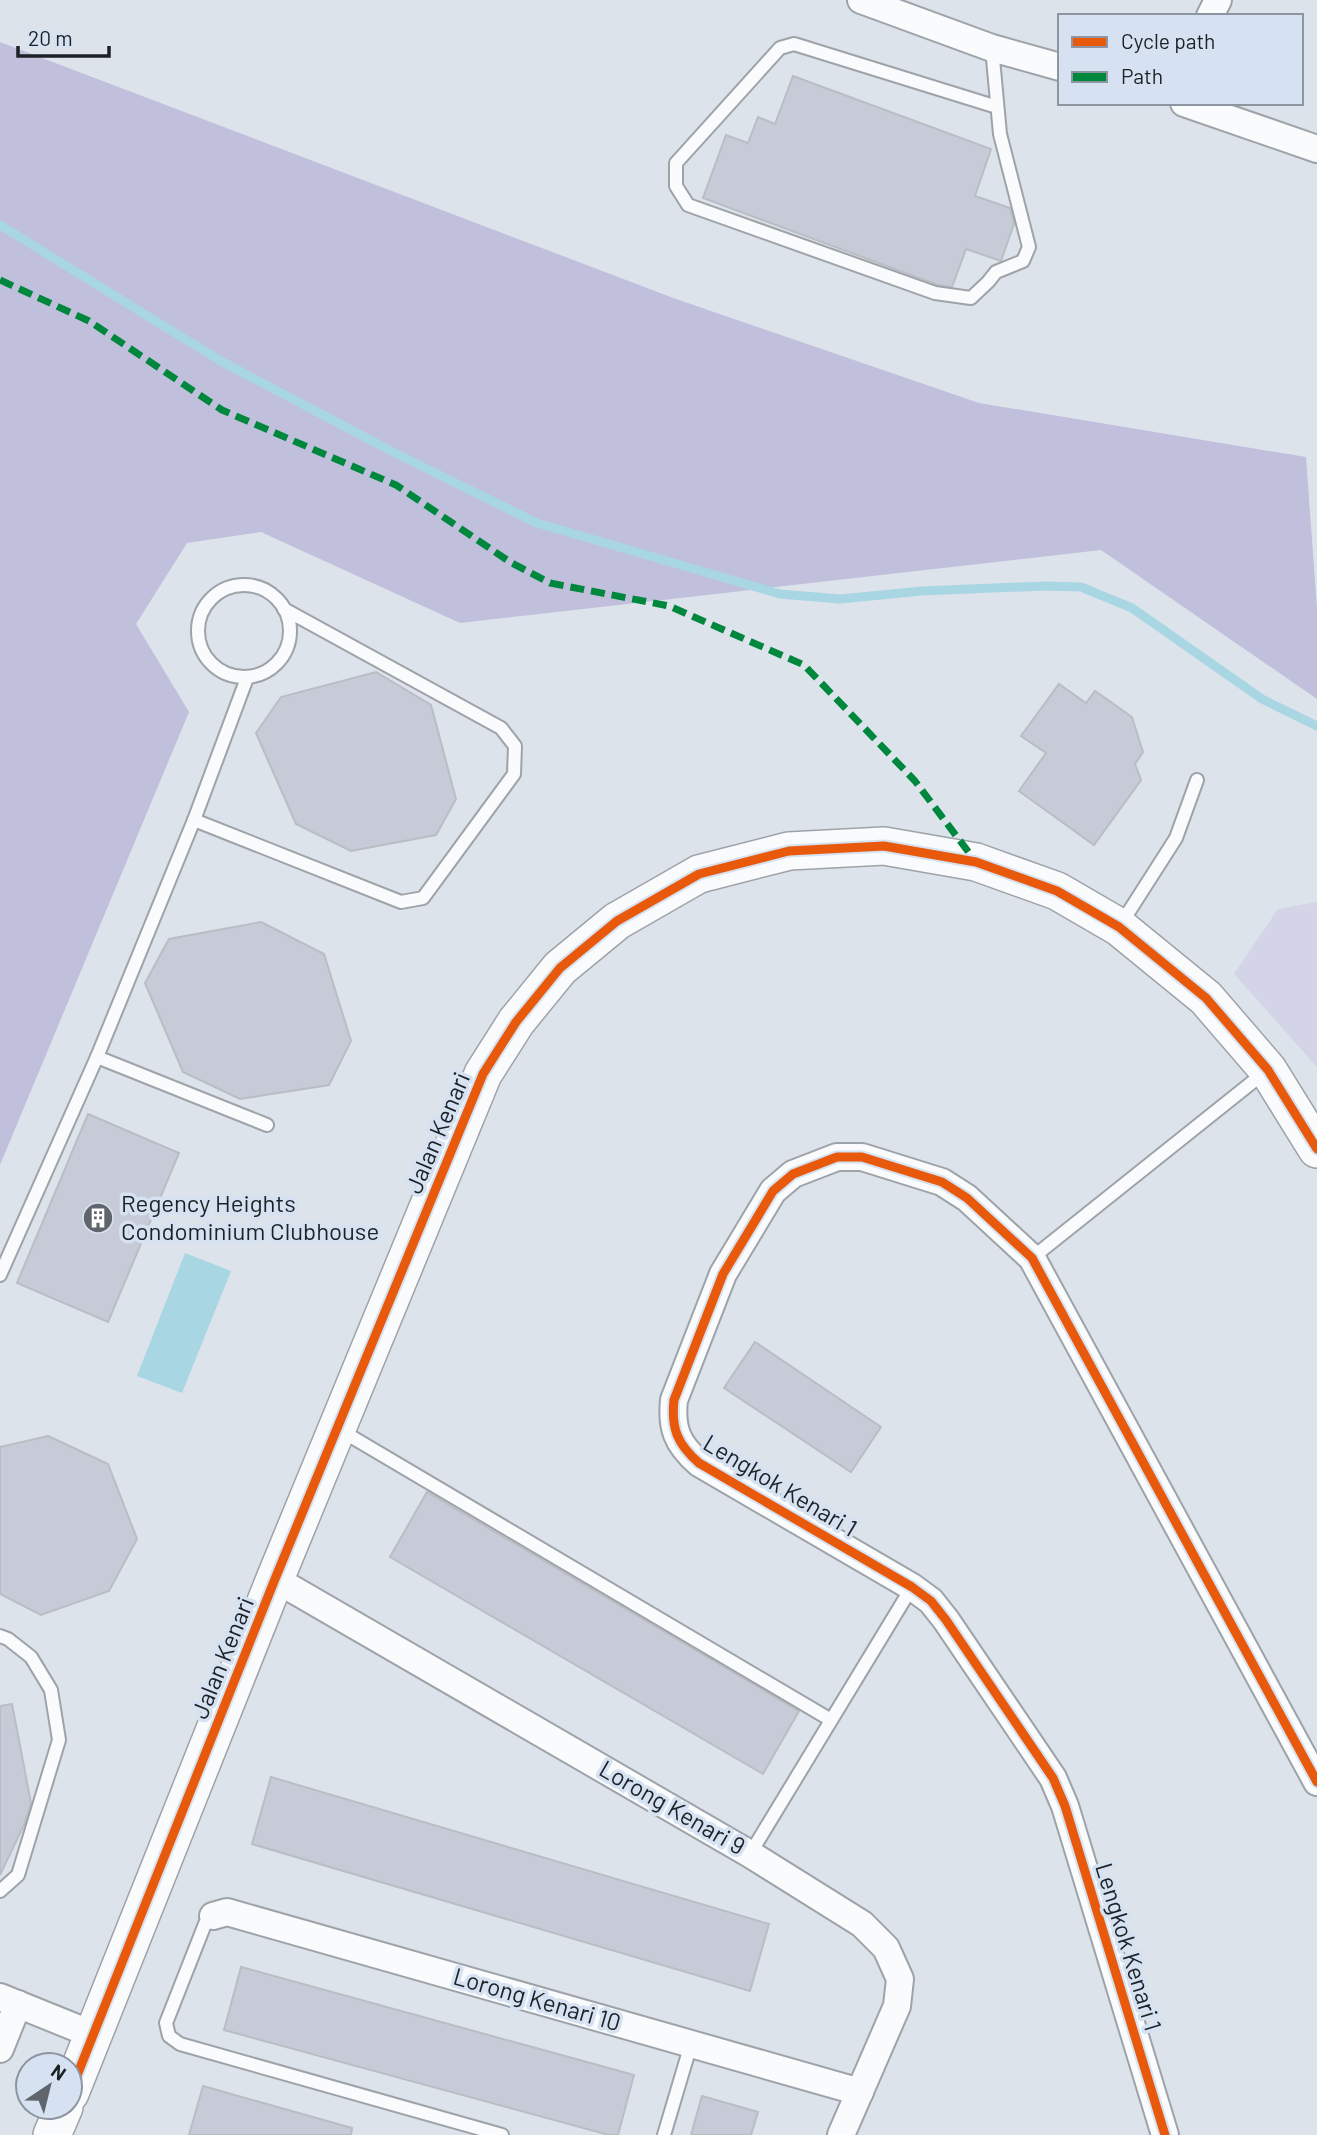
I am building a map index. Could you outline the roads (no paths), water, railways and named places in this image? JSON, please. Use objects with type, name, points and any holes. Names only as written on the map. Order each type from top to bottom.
[{"type":"street","points":[[861,0],[992,48],[1058,66]]},
{"type":"street","points":[[1190,105],[1317,149]]},
{"type":"street","name":"Jalan Kenari","points":[[84,2059],[275,1579],[483,1074],[516,1022],[560,968],[617,921],[699,874],[789,851],[884,846],[976,862],[1057,891],[1119,928],[1206,998],[1268,1070],[1317,1149]]},
{"type":"street","name":"Lengkok Kenari 1","points":[[1165,2135],[1065,1805],[1053,1779],[946,1620],[931,1601],[912,1587],[699,1463],[686,1452],[678,1437],[672,1419],[674,1400],[723,1274],[773,1191],[793,1174],[837,1157],[862,1157],[942,1182],[967,1198],[1032,1258],[1317,1782]]},
{"type":"street","name":"Lorong Kenari 9","points":[[275,1579],[750,1854],[862,1924],[886,1948],[900,1979],[897,2006],[841,2135]]},
{"type":"street","name":"Lorong Kenari 10","points":[[213,1916],[227,1912],[860,2092]]},
{"type":"street","points":[[0,2049],[9,2001],[94,2035]]},
{"type":"lane","points":[[992,48],[1000,134],[1029,247],[1023,261],[996,272],[971,298],[934,293],[688,205],[676,186],[676,163],[780,48],[794,44],[997,107]]},
{"type":"lane","points":[[194,820],[401,902],[423,898],[514,774],[515,746],[500,728],[284,609],[270,593],[254,586],[236,585],[219,591],[207,603],[199,619],[197,636],[203,653],[214,667],[229,676],[247,678],[261,675],[274,667],[289,644],[291,629],[284,609]]},
{"type":"lane","points":[[0,1275],[97,1058],[194,820],[247,678]]},
{"type":"lane","points":[[1119,928],[1176,838],[1197,780]]},
{"type":"lane","points":[[97,1058],[267,1125]]},
{"type":"lane","points":[[1032,1258],[1268,1070]]},
{"type":"lane","points":[[337,1428],[831,1720]]},
{"type":"lane","points":[[750,1854],[912,1587]]},
{"type":"lane","points":[[0,1636],[31,1657],[51,1690],[60,1740],[18,1875],[0,1891]]},
{"type":"lane","points":[[213,1916],[205,1924],[166,2023],[169,2036],[180,2044],[502,2135]]},
{"type":"lane","points":[[664,2135],[691,2044]]},
{"type":"waterway","points":[[0,225],[219,360],[393,452],[537,523],[780,594],[840,599],[922,591],[1081,587],[1132,608],[1262,699],[1317,726]]},
{"type":"place","name":"Regency Heights Condominium Clubhouse","points":[[98,1218]]}]
